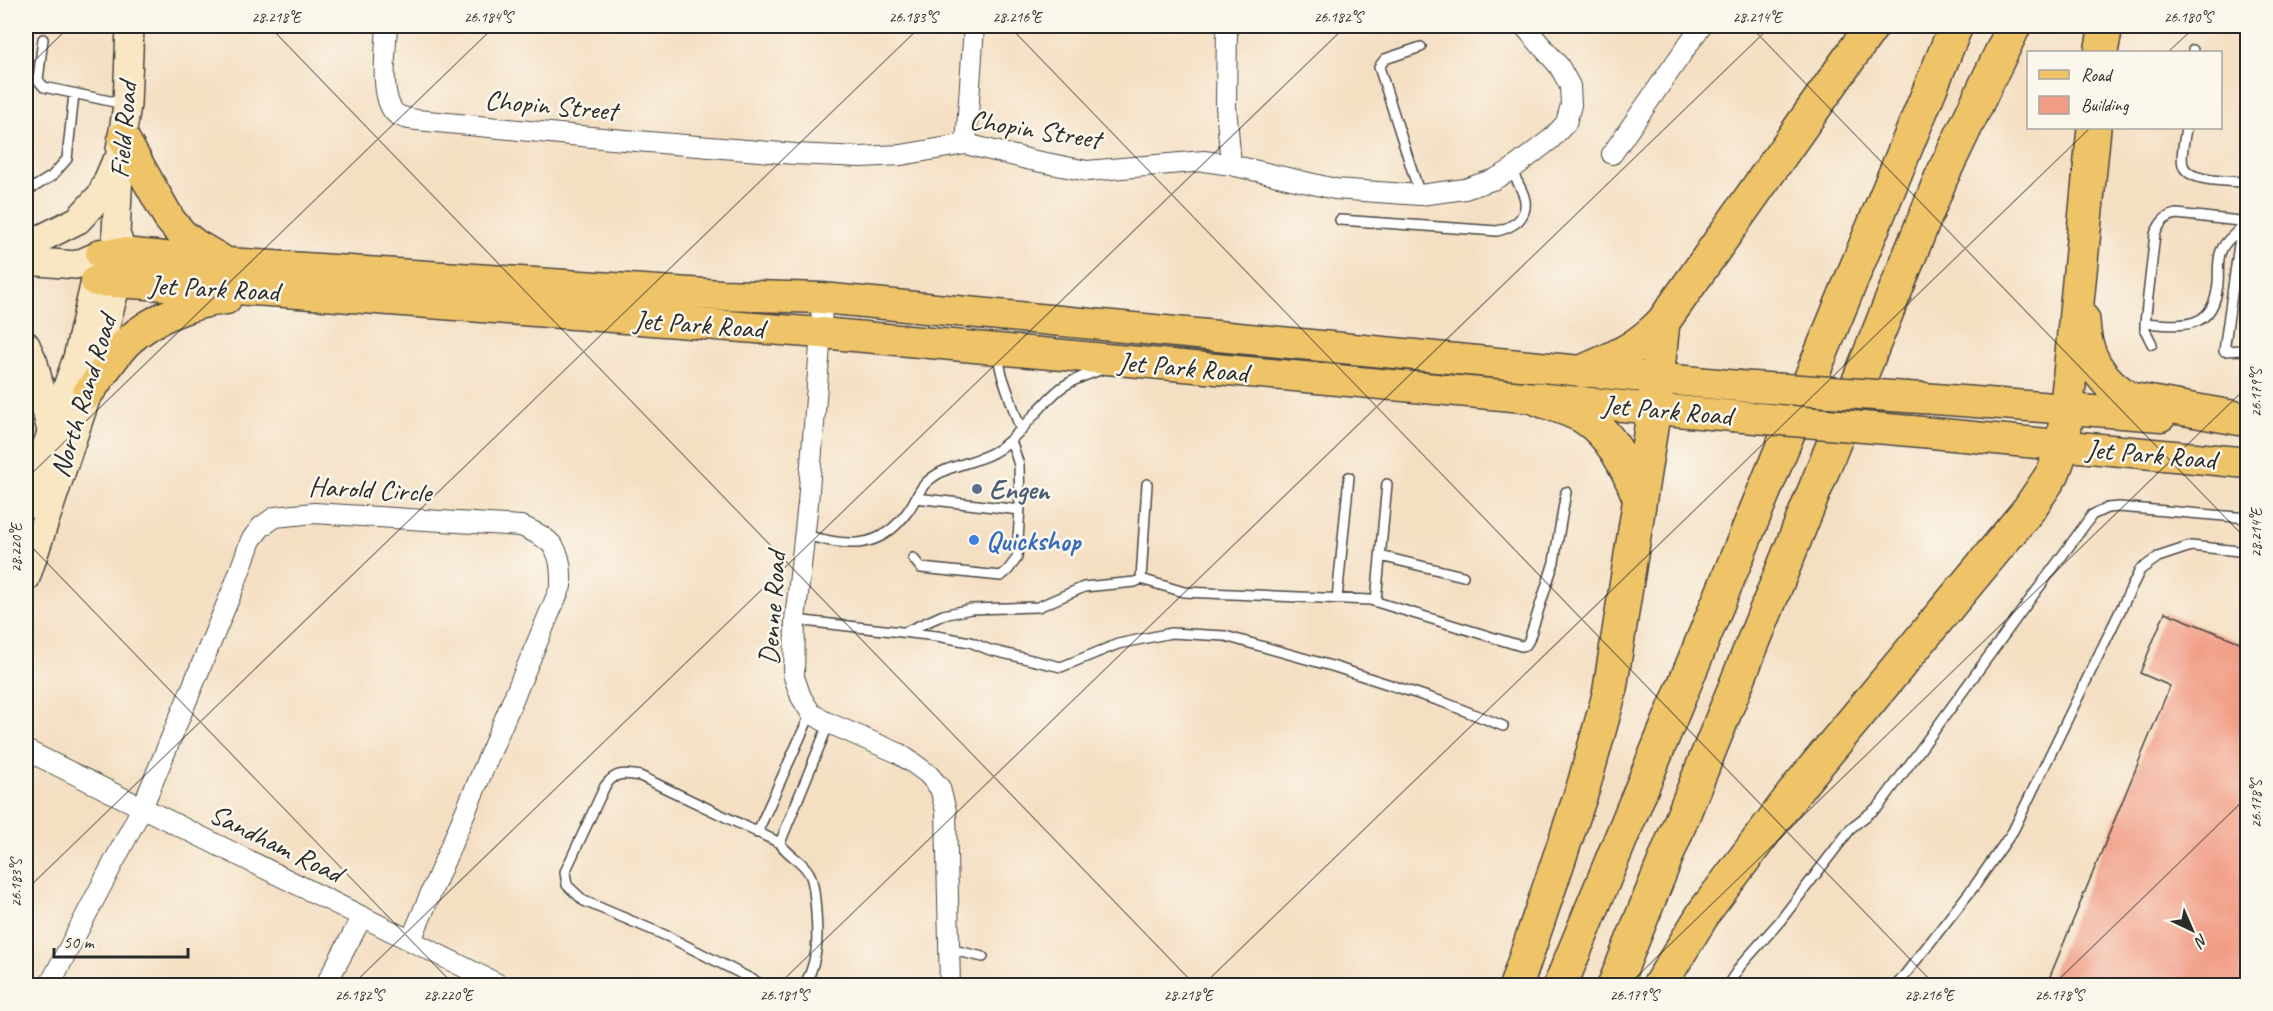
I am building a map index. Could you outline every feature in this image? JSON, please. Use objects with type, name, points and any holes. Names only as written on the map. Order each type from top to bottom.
[{"type":"highway","points":[[1584,371],[1629,351],[1645,340],[1663,322],[1872,26]]},
{"type":"highway","points":[[1560,986],[1956,26]]},
{"type":"highway","points":[[1614,986],[1941,178],[2014,26]]},
{"type":"highway","points":[[2101,51],[2106,26]]},
{"type":"highway","points":[[1659,986],[1705,911],[1800,785],[2028,509],[2053,472],[2063,446],[2094,129]]},
{"type":"highway","points":[[2082,268],[2084,334],[2090,357],[2101,376],[2115,390],[2130,399],[2247,421]]},
{"type":"highway","points":[[1516,986],[1583,788],[1609,695],[1655,393],[1663,322]]},
{"type":"highway","points":[[1538,399],[1583,416],[1609,440],[1624,462],[1639,497]]},
{"type":"main road","name":"Field Road","points":[[105,262],[127,105],[130,26]]},
{"type":"main road","points":[[26,246],[78,220],[100,195],[122,144]]},
{"type":"main road","points":[[122,144],[170,220],[182,234],[227,263]]},
{"type":"main road","points":[[26,261],[105,262]]},
{"type":"main road","name":"Jet Park Road","points":[[105,262],[227,263],[721,295],[822,298],[1584,371],[1732,416],[2247,463]]},
{"type":"main road","name":"Jet Park Road","points":[[105,262],[285,292],[821,333],[1538,399],[1738,386],[2247,421]]},
{"type":"main road","name":"North Rand Road","points":[[26,578],[88,393],[105,262]]},
{"type":"main road","name":"North Rand Road","points":[[26,505],[77,358],[105,262]]},
{"type":"main road","points":[[88,393],[127,342],[147,326],[206,300],[260,298],[285,292]]},
{"type":"main road","points":[[26,345],[34,363],[51,435]]},
{"type":"street","name":"Chopin Street","points":[[387,26],[386,91],[391,107],[402,117],[417,120],[795,154],[882,156],[966,144],[1041,163],[1086,171],[1204,161],[1335,189],[1420,195],[1465,189],[1488,183],[1511,170],[1561,130],[1569,117],[1572,95],[1567,80],[1559,66],[1524,26]]},
{"type":"street","points":[[966,144],[974,26]]},
{"type":"street","points":[[1227,26],[1226,106],[1231,165]]},
{"type":"street","points":[[1612,154],[1685,35],[1701,26]]},
{"type":"street","name":"Denne Road","points":[[811,713],[801,697],[794,677],[795,620],[805,536],[822,298]]},
{"type":"street","name":"Harold Circle","points":[[49,986],[142,808],[236,584],[251,540],[261,527],[275,517],[314,513],[521,526],[546,537],[557,551],[562,567],[561,586],[411,940]]},
{"type":"street","points":[[811,713],[898,753],[928,774],[940,788],[946,811],[950,986]]},
{"type":"street","name":"Sandham Road","points":[[26,750],[502,986]]},
{"type":"street","points":[[326,986],[362,917]]},
{"type":"lane","points":[[44,39],[38,80],[44,87],[127,105]]},
{"type":"lane","points":[[1420,195],[1379,68],[1385,59],[1421,47]]},
{"type":"lane","points":[[26,81],[38,80]]},
{"type":"lane","points":[[26,186],[34,187],[52,176],[67,159],[74,94]]},
{"type":"lane","points":[[2186,129],[2183,164],[2187,173],[2196,177],[2247,182]]},
{"type":"lane","points":[[1340,220],[1497,231],[1509,229],[1521,218],[1526,206],[1523,193],[1511,170]]},
{"type":"lane","points":[[2152,344],[2146,334],[2145,323],[2155,234],[2161,221],[2177,214],[2244,224]]},
{"type":"lane","points":[[2145,323],[2177,326],[2191,324],[2206,315],[2217,300],[2220,254],[2231,237],[2244,224]]},
{"type":"lane","points":[[2244,224],[2224,351],[2242,350],[2247,347]]},
{"type":"lane","points":[[996,348],[1002,375],[1021,431]]},
{"type":"lane","points":[[805,536],[840,544],[864,543],[878,538],[900,522],[928,481],[941,472],[987,455],[1011,440],[1063,386],[1123,362]]},
{"type":"lane","points":[[913,558],[921,568],[1001,576],[1008,570],[1017,558],[1020,510],[1019,465],[1011,440]]},
{"type":"lane","points":[[1337,599],[1349,477]]},
{"type":"lane","points":[[1140,579],[1147,484]]},
{"type":"lane","points":[[1376,601],[1388,484]]},
{"type":"lane","points":[[903,632],[944,615],[971,609],[1038,607],[1084,587],[1135,582],[1140,579],[1184,592],[1376,601],[1521,646],[1527,645],[1554,562],[1566,492]]},
{"type":"lane","points":[[916,498],[1020,510]]},
{"type":"lane","points":[[1727,986],[1741,965],[1780,921],[1852,827],[1880,806],[2092,515],[2107,508],[2119,507],[2247,518]]},
{"type":"lane","points":[[1896,986],[1976,884],[2013,831],[2140,570],[2158,557],[2191,546],[2247,552]]},
{"type":"lane","points":[[1380,556],[1463,576]]},
{"type":"lane","points":[[795,620],[937,636],[970,642],[1050,666],[1061,667],[1118,644],[1171,633],[1225,636],[1335,667],[1443,702],[1503,726]]},
{"type":"lane","points":[[757,833],[811,713]]},
{"type":"lane","points":[[780,843],[829,723]]},
{"type":"lane","points":[[765,986],[667,936],[584,901],[567,885],[565,872],[605,786],[611,778],[618,774],[640,776],[780,843],[786,853],[801,862],[814,881],[817,948],[811,971],[803,986]]},
{"type":"lane","points":[[949,949],[983,957]]},
{"type":"building","points":[[2165,612],[2247,645],[2247,986],[2046,986],[2170,686],[2140,673]]},
{"type":"place","name":"Engen","points":[[977,489]]},
{"type":"place","name":"Quickshop","points":[[974,540]]}]
